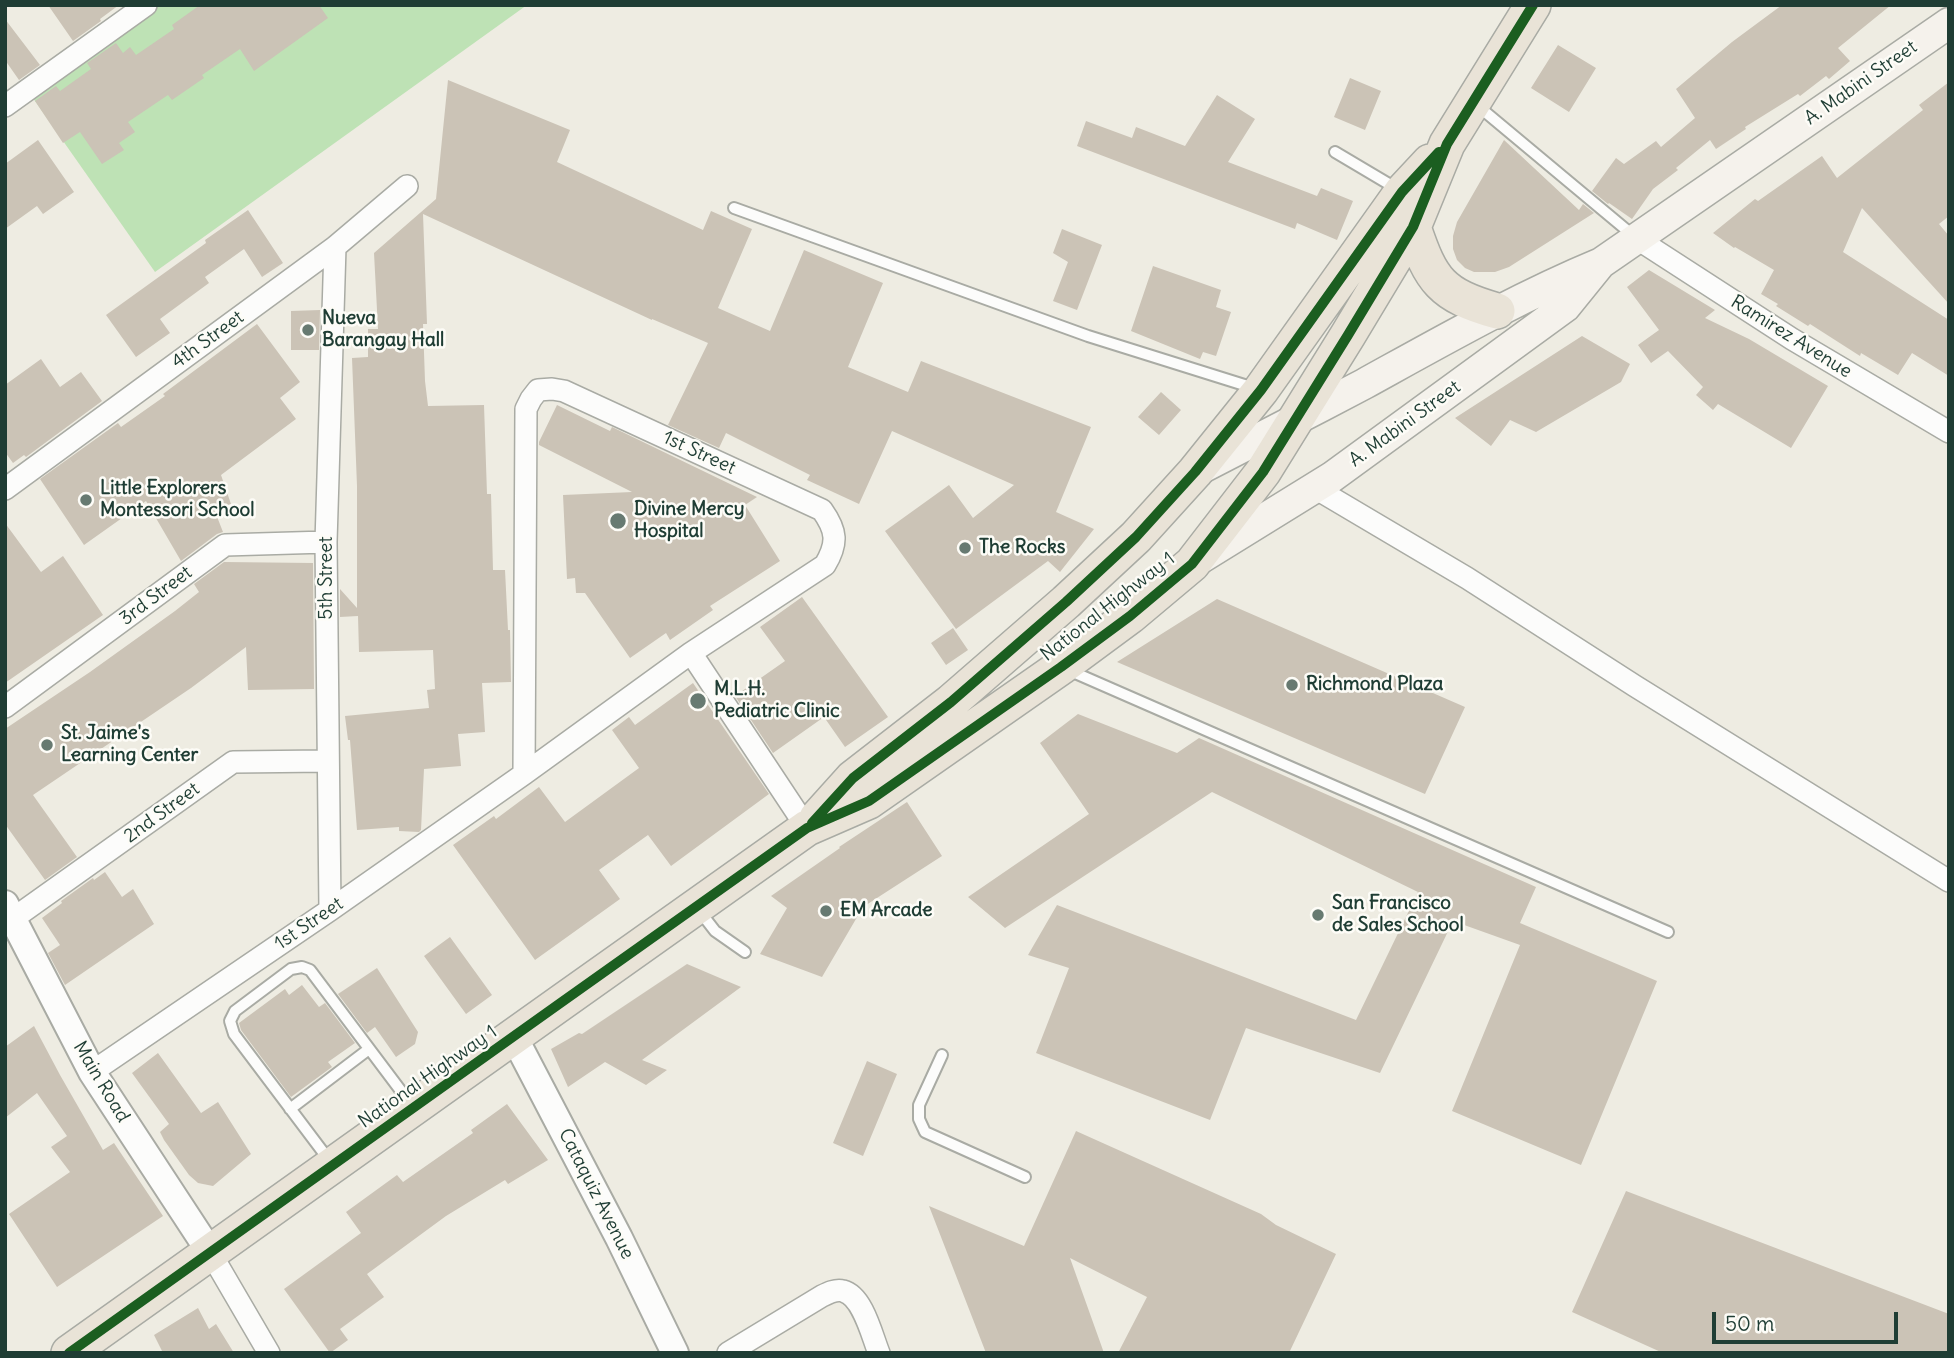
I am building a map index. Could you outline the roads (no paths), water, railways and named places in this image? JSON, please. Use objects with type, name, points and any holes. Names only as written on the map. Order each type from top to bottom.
[{"type":"highway","name":"National Highway 1","points":[[807,828],[869,801],[1061,667],[1130,616],[1192,564],[1263,472],[1295,421],[1413,227],[1447,144],[1533,5]]},
{"type":"highway","name":"National Highway 1","points":[[69,1353],[807,828],[853,778],[951,702],[1066,603],[1136,537],[1195,472],[1261,390],[1402,192],[1447,144]]},
{"type":"highway","points":[[1413,227],[1423,258],[1442,285],[1455,296],[1497,311]]},
{"type":"main road","name":"A. Mabini Street","points":[[1195,472],[1497,311],[1601,262],[1949,23]]},
{"type":"main road","name":"A. Mabini Street","points":[[1192,564],[1315,488],[1565,307],[1601,262]]},
{"type":"street","points":[[5,106],[146,5]]},
{"type":"street","name":"4th Street","points":[[5,489],[335,247],[407,186]]},
{"type":"street","name":"Ramirez Avenue","points":[[1636,238],[1792,339],[1949,432]]},
{"type":"street","name":"5th Street","points":[[330,909],[326,542],[335,247]]},
{"type":"street","name":"1st Street","points":[[92,1072],[524,774],[691,653],[825,565],[835,538],[831,523],[822,510],[564,391],[538,390],[526,409],[524,774]]},
{"type":"street","points":[[1315,488],[1467,578],[1949,881]]},
{"type":"street","name":"3rd Street","points":[[5,707],[225,545],[326,542]]},
{"type":"street","points":[[691,653],[807,828]]},
{"type":"street","name":"2nd Street","points":[[9,911],[233,762],[327,761]]},
{"type":"street","name":"Main Road","points":[[9,911],[92,1072],[210,1252]]},
{"type":"street","name":"Cataquiz Avenue","points":[[514,1037],[676,1353]]},
{"type":"street","points":[[210,1252],[269,1353]]},
{"type":"street","points":[[729,1353],[822,1296],[844,1291],[861,1307],[878,1353]]},
{"type":"lane","points":[[1473,102],[1636,238]]},
{"type":"lane","points":[[1335,152],[1402,192]]},
{"type":"lane","points":[[734,208],[1088,335],[1261,390]]},
{"type":"lane","points":[[1061,667],[1668,932]]},
{"type":"lane","points":[[697,907],[715,931],[745,952]]},
{"type":"lane","points":[[332,1165],[234,1034],[230,1021],[234,1011],[291,969],[302,967],[310,970],[414,1108]]},
{"type":"lane","points":[[290,1109],[369,1049]]},
{"type":"lane","points":[[942,1055],[919,1105],[919,1118],[925,1132],[1025,1177]]},
{"type":"place","name":"Nueva Barangay Hall","points":[[308,330]]},
{"type":"place","name":"Little Explorers Montessori School","points":[[86,500]]},
{"type":"place","name":"Divine Mercy Hospital","points":[[618,521]]},
{"type":"place","name":"The Rocks","points":[[965,548]]},
{"type":"place","name":"Richmond Plaza","points":[[1292,685]]},
{"type":"place","name":"M.L.H. Pediatric Clinic","points":[[698,701]]},
{"type":"place","name":"St. Jaime's Learning Center","points":[[47,745]]},
{"type":"place","name":"EM Arcade","points":[[826,911]]},
{"type":"place","name":"San Francisco de Sales School","points":[[1318,915]]}]
